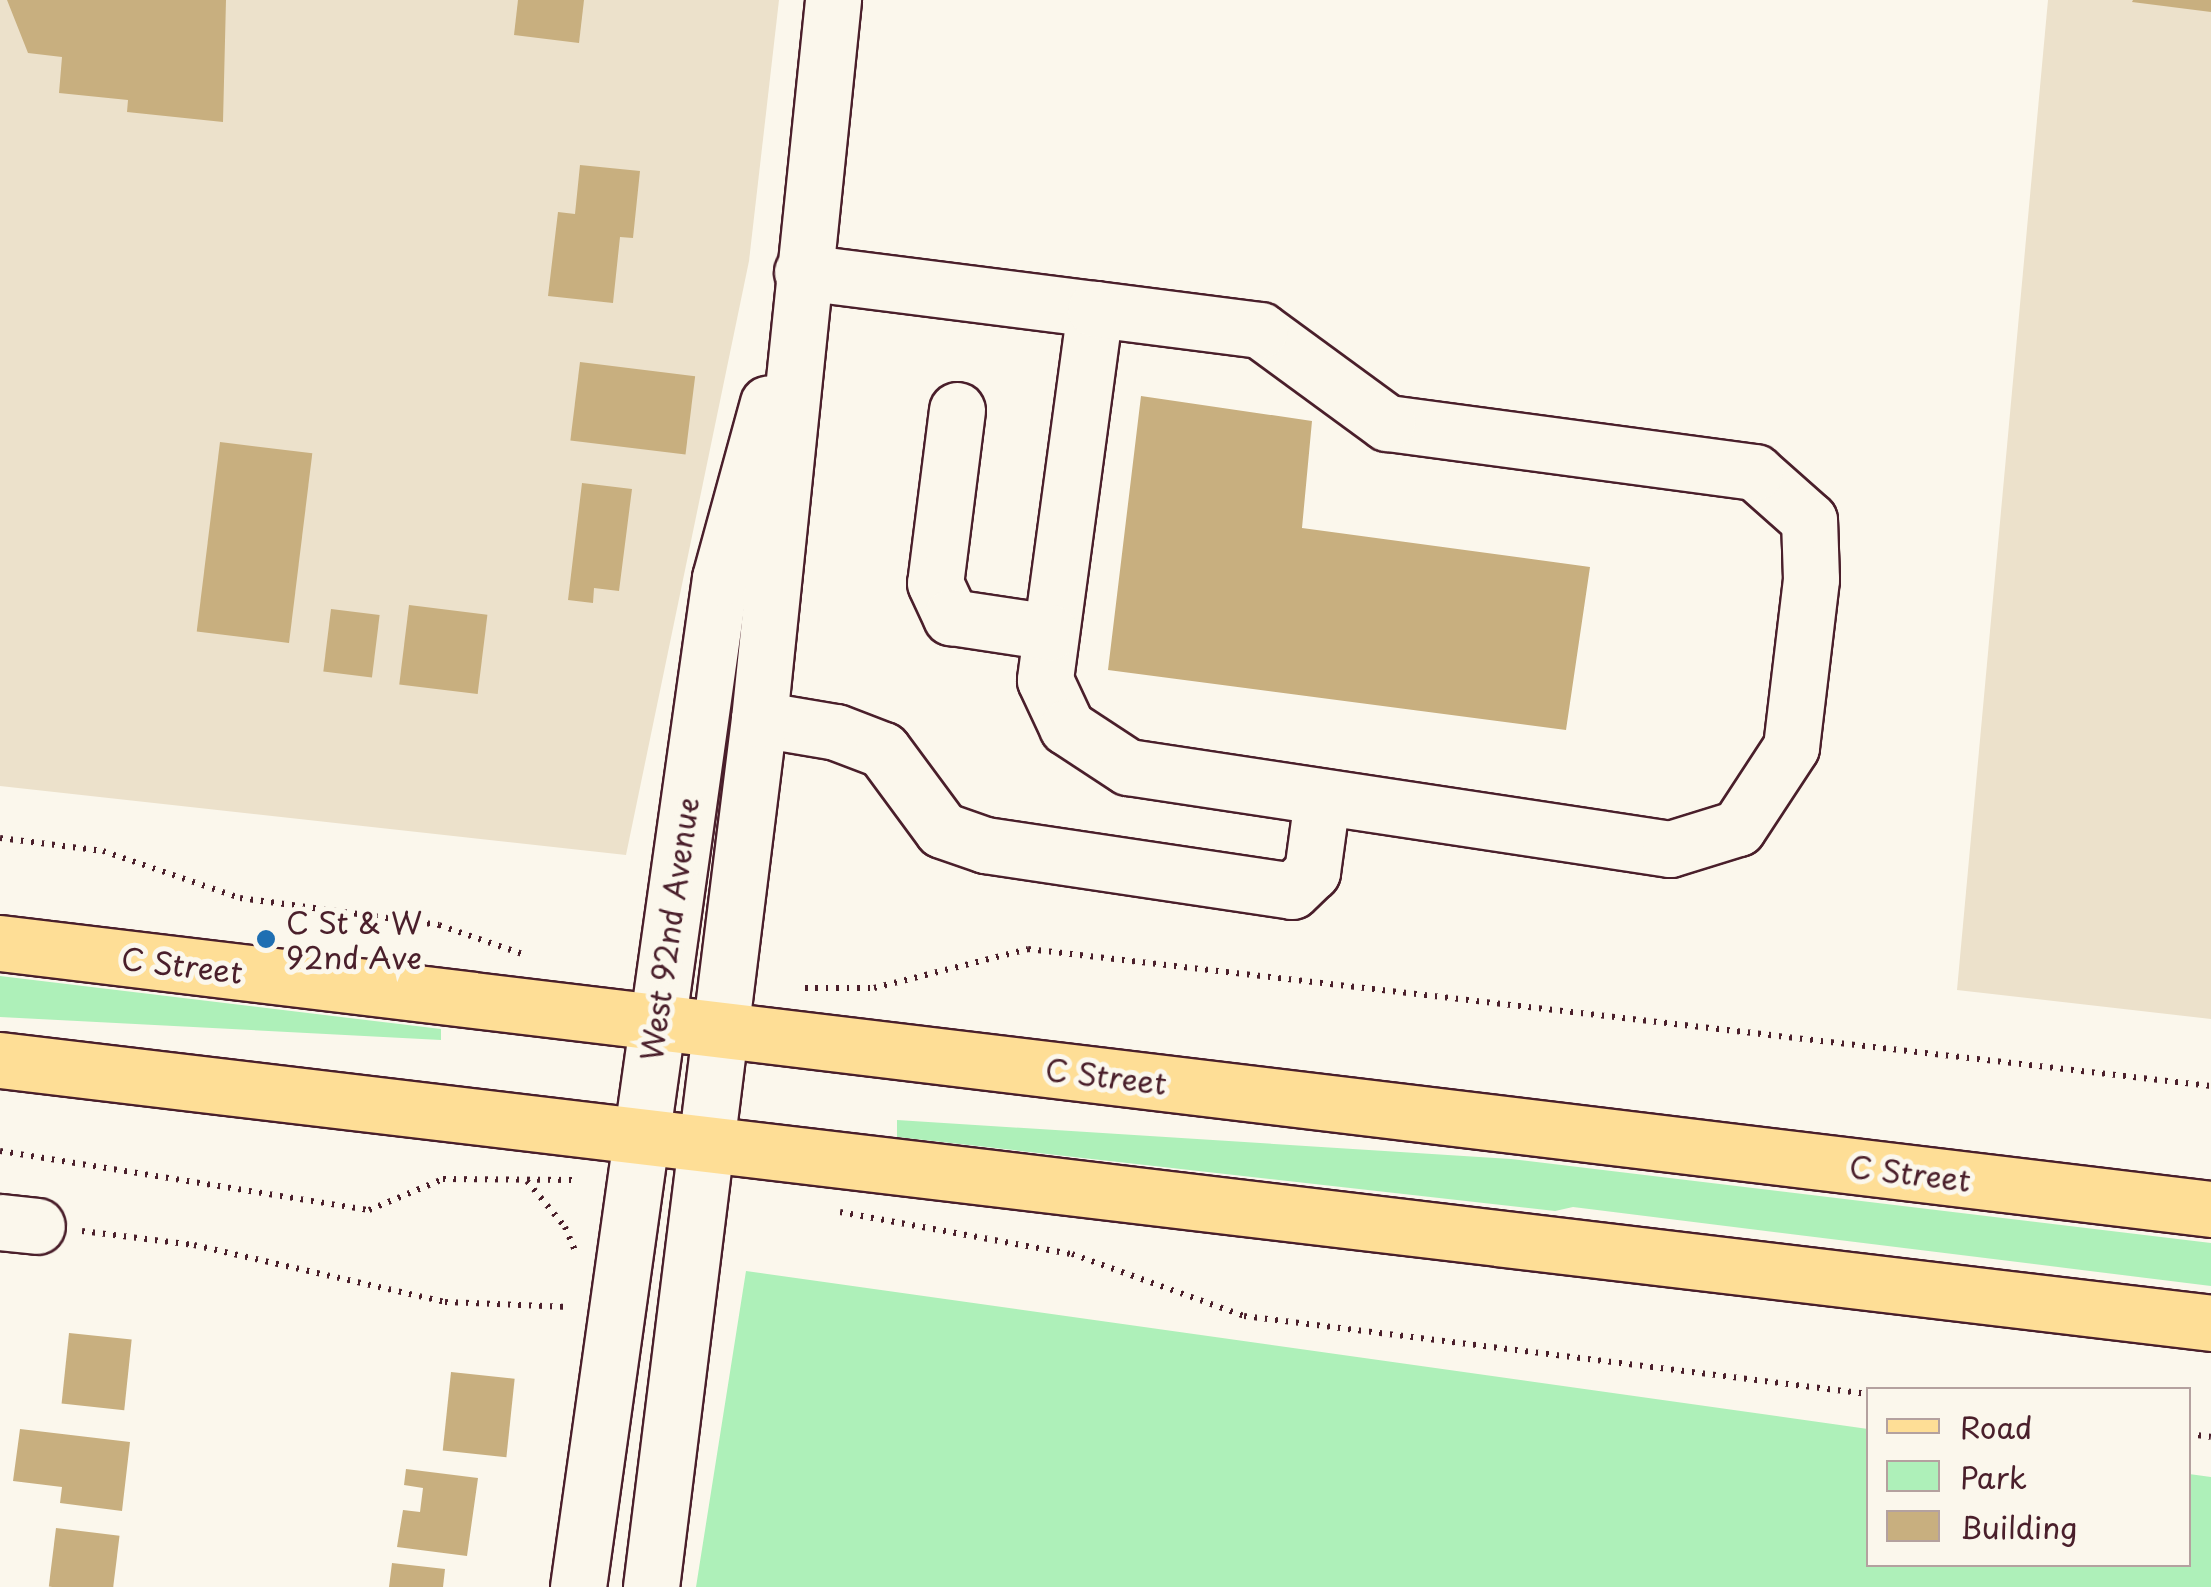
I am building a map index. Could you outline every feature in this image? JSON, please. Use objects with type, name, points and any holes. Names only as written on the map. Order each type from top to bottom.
[{"type":"main road","name":"C Street","points":[[0,943],[2211,1209]]},
{"type":"main road","points":[[0,1060],[637,1157],[708,1143],[2211,1323]]},
{"type":"street","name":"West 92nd Avenue","points":[[651,1587],[759,719],[833,0]]},
{"type":"street","name":"West 92nd Avenue","points":[[578,1587],[720,578],[802,276]]},
{"type":"street","points":[[802,276],[1095,308],[1260,330],[1387,423],[1754,472],[1808,520],[1811,579],[1791,747],[1738,828],[1670,849],[1322,800],[1128,766],[1067,728],[1045,680],[1095,308]]},
{"type":"street","points":[[958,410],[935,583],[952,617],[1050,632]]},
{"type":"street","points":[[759,719],[836,732],[883,750],[942,830],[985,845],[1292,891],[1312,872],[1322,800]]},
{"type":"path","points":[[0,838],[104,851],[240,898],[439,925],[544,959]]},
{"type":"path","points":[[800,988],[874,988],[1028,949],[2211,1086]]},
{"type":"path","points":[[0,1152],[369,1210],[443,1179],[527,1180],[637,1157]]},
{"type":"path","points":[[527,1180],[565,1227],[581,1264]]},
{"type":"path","points":[[836,1211],[1072,1254],[1244,1316],[1866,1394]]},
{"type":"path","points":[[18,1224],[194,1245],[445,1302],[568,1312],[572,1296]]},
{"type":"shaded area","points":[[0,0],[779,0],[749,261],[626,855],[0,786]]},
{"type":"shaded area","points":[[2048,0],[2211,0],[2211,1019],[1957,990]]},
{"type":"green space","points":[[0,976],[441,1029],[441,1040],[0,1017]]},
{"type":"green space","points":[[897,1120],[1511,1159],[2211,1243],[2211,1286],[1573,1207],[1555,1211],[897,1137]]},
{"type":"green space","points":[[746,1271],[1866,1429],[1866,1567],[2191,1567],[2191,1474],[2211,1477],[2211,1587],[696,1587]]},
{"type":"building","points":[[7,0],[226,0],[223,122],[127,112],[128,100],[59,93],[62,57],[28,53]]},
{"type":"building","points":[[518,0],[584,0],[579,43],[514,35]]},
{"type":"building","points":[[2133,0],[2211,0],[2211,12],[2132,2]]},
{"type":"building","points":[[580,165],[640,171],[633,238],[620,237],[613,303],[548,296],[558,212],[575,214]]},
{"type":"building","points":[[580,362],[695,376],[686,455],[570,440]]},
{"type":"building","points":[[1141,396],[1312,421],[1302,528],[1590,567],[1566,730],[1108,670]]},
{"type":"building","points":[[220,442],[312,453],[289,643],[197,632]]},
{"type":"building","points":[[582,483],[632,489],[619,591],[594,588],[593,603],[568,600]]},
{"type":"building","points":[[409,605],[487,615],[478,694],[399,684]]},
{"type":"building","points":[[331,609],[380,615],[372,678],[323,672]]},
{"type":"building","points":[[69,1333],[132,1340],[124,1410],[62,1404]]},
{"type":"building","points":[[451,1372],[515,1379],[506,1457],[443,1451]]},
{"type":"building","points":[[20,1429],[130,1442],[122,1511],[60,1503],[62,1487],[13,1481]]},
{"type":"building","points":[[406,1469],[478,1478],[467,1556],[397,1547],[403,1510],[420,1512],[423,1488],[404,1485]]},
{"type":"building","points":[[56,1528],[120,1536],[113,1587],[49,1587]]},
{"type":"building","points":[[392,1563],[445,1569],[443,1587],[389,1587]]},
{"type":"place","name":"C St & W 92nd Ave","points":[[266,939]]}]
